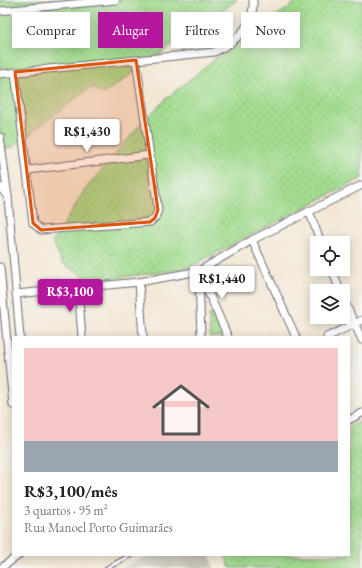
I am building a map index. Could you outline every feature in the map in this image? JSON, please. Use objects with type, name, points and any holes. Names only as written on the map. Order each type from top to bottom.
[{"type":"street","points":[[0,12],[116,0]]},
{"type":"street","points":[[0,74],[214,52],[225,47],[247,26],[252,17],[253,0]]},
{"type":"street","points":[[15,72],[28,170],[33,223],[41,230],[150,222],[156,218],[158,210],[136,60]]},
{"type":"street","points":[[0,137],[8,197],[20,336]]},
{"type":"street","points":[[28,170],[149,155]]},
{"type":"street","points":[[16,294],[139,282],[199,271],[252,240],[362,186]]},
{"type":"street","points":[[0,187],[8,197]]},
{"type":"street","points":[[309,211],[318,236]]},
{"type":"street","points":[[252,240],[296,336]]},
{"type":"street","points":[[0,267],[2,318],[12,397]]},
{"type":"street","points":[[199,271],[201,336]]},
{"type":"street","points":[[199,271],[228,336]]},
{"type":"street","points":[[139,282],[143,336]]},
{"type":"street","points":[[78,288],[82,336]]},
{"type":"street","points":[[350,315],[362,340]]},
{"type":"street","points":[[329,336],[362,320]]},
{"type":"street","points":[[350,419],[362,413]]},
{"type":"street","points":[[2,568],[18,556]]},
{"type":"lane","points":[[107,568],[129,556]]},
{"type":"highlighted area","points":[[136,60],[158,210],[155,218],[150,222],[41,230],[33,223],[15,72]]},
{"type":"shaded area","points":[[145,556],[210,556],[214,568],[122,568]]},
{"type":"green space","points":[[0,0],[237,0],[220,12],[171,12],[171,46],[103,94],[93,88],[88,89],[13,147],[7,148],[0,145]]},
{"type":"green space","points":[[298,0],[362,0],[362,35],[357,42],[362,53],[362,178],[189,267],[177,270],[92,281],[62,263],[53,242],[84,191],[139,126],[167,98],[229,48],[233,48],[233,45],[241,38],[241,48],[300,48],[300,12],[282,12]]},
{"type":"green space","points":[[214,313],[224,336],[210,336],[209,315]]},
{"type":"green space","points":[[362,421],[362,568],[230,568],[225,556],[350,556],[350,427]]}]
